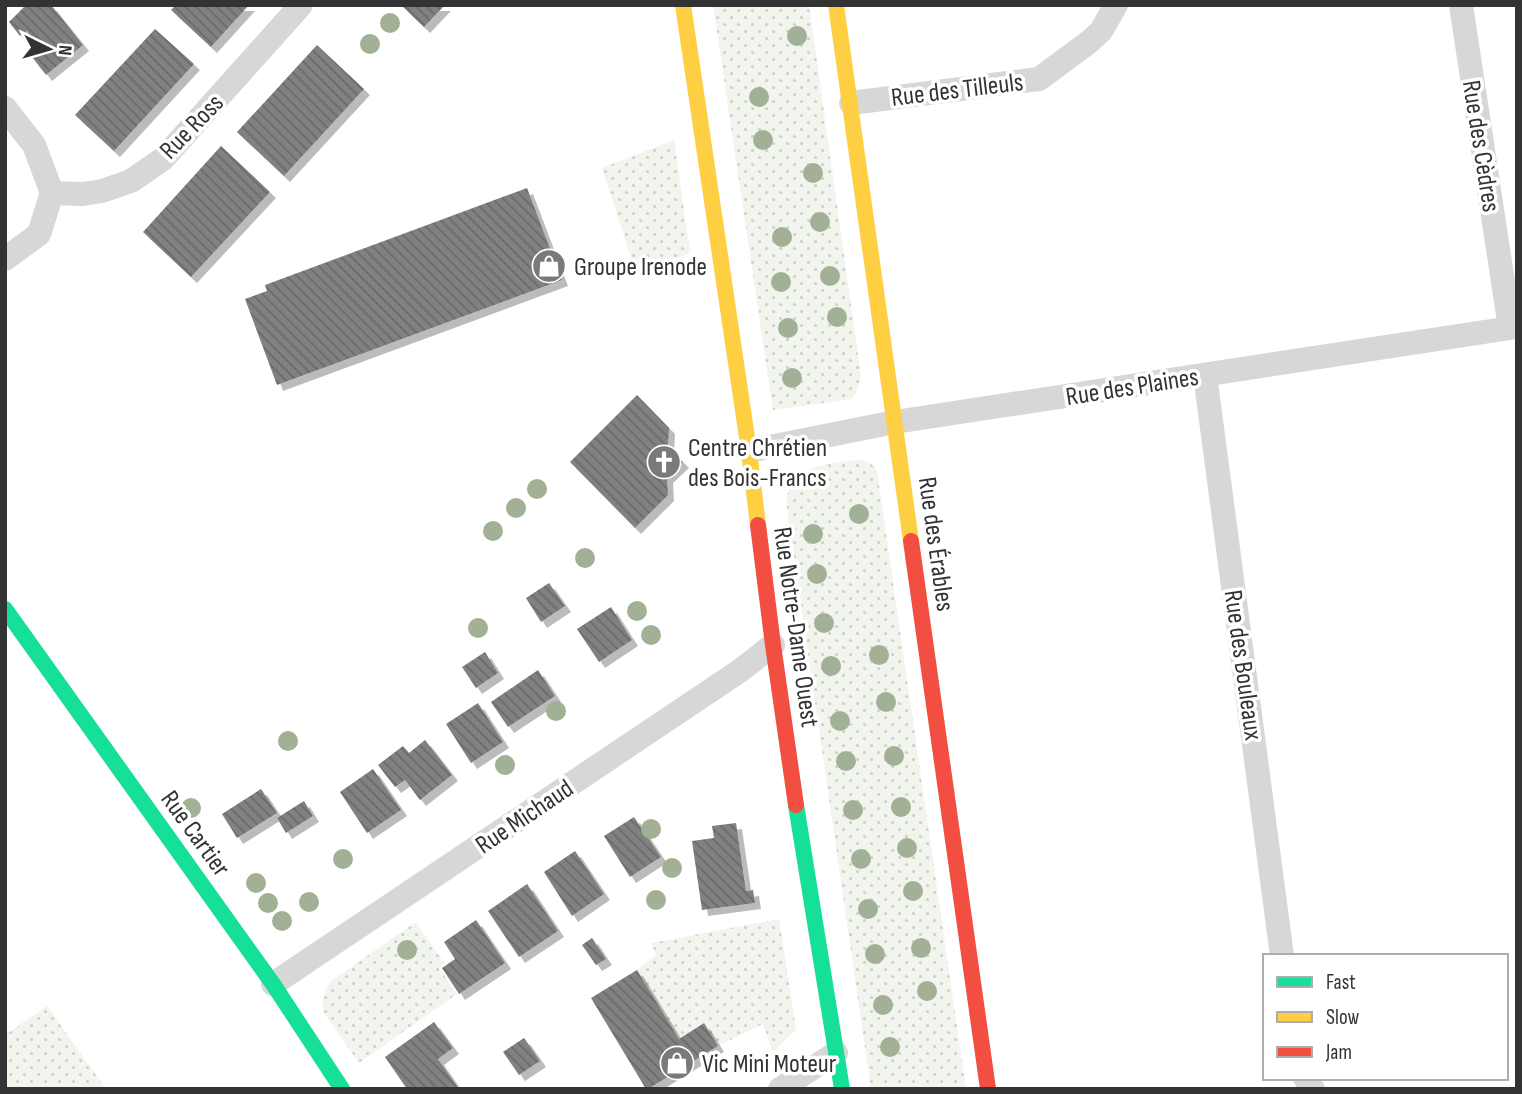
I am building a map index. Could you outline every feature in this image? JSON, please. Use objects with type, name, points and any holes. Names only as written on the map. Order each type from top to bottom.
[{"type":"street","name":"Rue Ross","points":[[52,193],[83,194],[102,191],[131,181],[163,159],[301,5]]},
{"type":"street","name":"Rue Notre-Dame Ouest","points":[[683,5],[749,451],[773,645],[842,1089]]},
{"type":"street","name":"Rue des Érables","points":[[836,5],[988,1089]]},
{"type":"street","name":"Rue des Tilleuls","points":[[851,103],[1039,79],[1101,31],[1116,5]]},
{"type":"street","name":"Rue des Cèdres","points":[[1461,5],[1513,327]]},
{"type":"street","points":[[5,108],[34,145],[52,193],[39,234],[5,259]]},
{"type":"street","name":"Rue des Plaines","points":[[749,451],[895,422],[1513,327]]},
{"type":"street","name":"Rue des Bouleaux","points":[[1205,374],[1282,954]]},
{"type":"street","name":"Rue Cartier","points":[[5,609],[273,984],[342,1089]]},
{"type":"street","name":"Rue Michaud","points":[[273,984],[741,670],[773,645]]},
{"type":"street","points":[[780,1089],[836,1053]]},
{"type":"shaded area","points":[[713,5],[809,5],[861,376],[852,399],[773,410]]},
{"type":"shaded area","points":[[674,140],[690,253],[636,273],[602,168]]},
{"type":"shaded area","points":[[859,460],[870,463],[877,471],[966,1089],[871,1089],[787,504],[793,483],[808,470]]},
{"type":"shaded area","points":[[779,919],[796,1029],[773,1052],[763,1024],[718,1046],[704,1023],[679,1039],[637,970],[656,955],[651,943]]},
{"type":"shaded area","points":[[416,922],[444,963],[439,968],[457,994],[359,1063],[324,1013],[325,992],[331,981]]},
{"type":"shaded area","points":[[47,1006],[106,1089],[5,1089],[5,1035]]},
{"type":"building","points":[[26,5],[51,5],[83,45],[46,75],[32,57],[41,50],[27,31],[20,36],[9,22]]},
{"type":"building","points":[[176,5],[249,5],[211,47],[171,10]]},
{"type":"building","points":[[401,5],[445,5],[424,27]]},
{"type":"building","points":[[155,29],[194,64],[114,151],[75,115]]},
{"type":"building","points":[[317,45],[364,89],[284,176],[237,132]]},
{"type":"building","points":[[221,146],[270,192],[191,277],[143,232]]},
{"type":"building","points":[[527,188],[562,280],[277,385],[245,299],[267,291],[265,285]]},
{"type":"building","points":[[637,395],[669,428],[668,447],[683,462],[667,477],[668,495],[635,528],[570,462]]},
{"type":"building","points":[[549,583],[565,606],[541,622],[526,598]]},
{"type":"building","points":[[611,607],[632,640],[599,662],[577,629]]},
{"type":"building","points":[[485,652],[498,673],[476,688],[462,667]]},
{"type":"building","points":[[538,670],[555,696],[508,727],[491,702]]},
{"type":"building","points":[[478,703],[503,742],[471,763],[446,724]]},
{"type":"building","points":[[425,740],[452,775],[420,800],[405,780],[395,787],[378,765],[403,746],[409,753]]},
{"type":"building","points":[[373,769],[401,810],[367,833],[340,792]]},
{"type":"building","points":[[261,789],[277,813],[237,838],[222,814]]},
{"type":"building","points":[[304,801],[313,816],[286,833],[277,818]]},
{"type":"building","points":[[634,817],[661,857],[630,877],[604,836]]},
{"type":"building","points":[[736,823],[746,891],[753,890],[755,903],[702,910],[692,841],[714,838],[712,826]]},
{"type":"building","points":[[575,851],[604,894],[572,916],[544,872]]},
{"type":"building","points":[[527,884],[558,931],[519,957],[488,911]]},
{"type":"building","points":[[476,920],[505,963],[459,994],[442,968],[455,959],[444,942]]},
{"type":"building","points":[[592,938],[606,959],[596,965],[582,945]]},
{"type":"building","points":[[637,970],[679,1039],[704,1023],[718,1046],[648,1089],[591,998]]},
{"type":"building","points":[[434,1022],[453,1048],[438,1059],[459,1089],[407,1089],[385,1057]]},
{"type":"building","points":[[524,1038],[540,1061],[519,1075],[503,1052]]},
{"type":"traffic: fast","points":[[5,609],[273,984],[342,1089]]},
{"type":"traffic: fast","points":[[796,805],[842,1089]]},
{"type":"traffic: slow","points":[[683,5],[758,525]]},
{"type":"traffic: slow","points":[[836,5],[911,541]]},
{"type":"traffic: jam","points":[[758,525],[796,805]]},
{"type":"traffic: jam","points":[[911,541],[988,1089]]},
{"type":"place","name":"Groupe Irenode","points":[[549,266]]},
{"type":"place","name":"Centre Chrétien des Bois-Francs","points":[[664,462]]},
{"type":"place","name":"Vic Mini Moteur","points":[[677,1063]]}]
